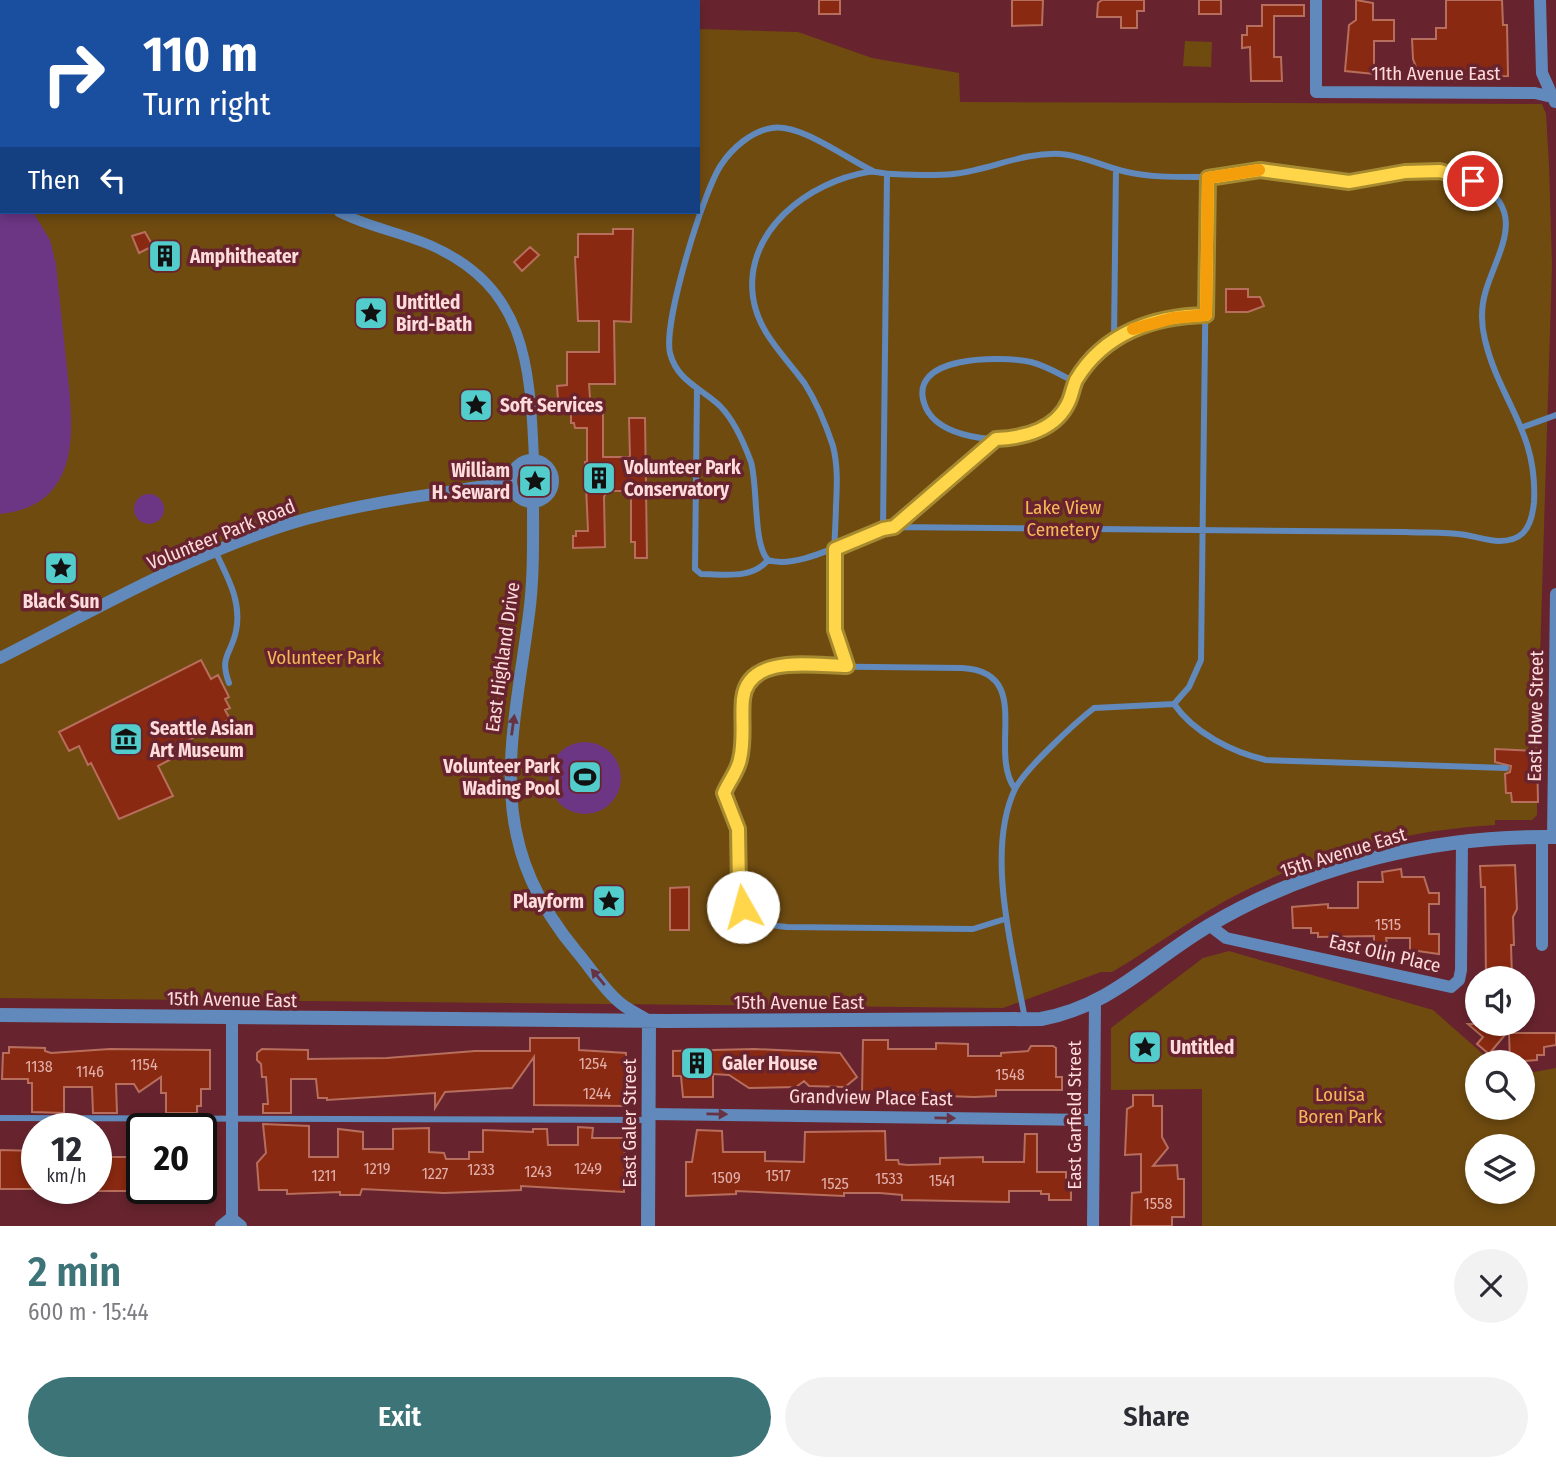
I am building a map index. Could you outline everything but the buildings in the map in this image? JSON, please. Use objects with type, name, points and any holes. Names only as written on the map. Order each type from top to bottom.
[{"type":"street","name":"11th Avenue East","points":[[1316,0],[1316,92],[1535,93],[1555,100]]},
{"type":"street","points":[[1540,0],[1542,73],[1555,100]]},
{"type":"street","points":[[344,214],[447,254],[489,289],[511,320],[525,355],[532,392],[534,460]]},
{"type":"street","points":[[534,460],[547,466],[553,481],[546,497],[533,502],[521,499],[512,482],[521,464],[534,460]]},
{"type":"street","name":"Volunteer Park Road","points":[[0,657],[215,553],[280,528],[327,514],[512,482]]},
{"type":"street","name":"East Highland Drive","points":[[533,502],[529,612],[510,744],[511,785],[519,850],[533,889],[555,925],[618,1001],[649,1021]]},
{"type":"street","name":"East Howe Street","points":[[1542,945],[1550,837],[1556,594]]},
{"type":"street","name":"15th Avenue East","points":[[0,1015],[232,1019],[1026,1020],[1056,1016],[1095,1004],[1209,925],[1250,904],[1361,862],[1408,850],[1462,841],[1550,837]]},
{"type":"street","name":"East Olin Place","points":[[1209,925],[1226,938],[1451,987],[1460,980],[1461,970],[1462,841]]},
{"type":"street","name":"East Garfield Street","points":[[1093,1226],[1095,1004]]},
{"type":"street","points":[[221,1226],[224,1220],[237,1222],[232,1119],[232,1019]]},
{"type":"street","name":"East Galer Street","points":[[648,1226],[649,1021]]},
{"type":"street","name":"Grandview Place East","points":[[649,1117],[1093,1120]]},
{"type":"lane","points":[[697,390],[695,569],[701,574],[746,574],[758,570],[768,560],[784,561],[835,549],[894,527],[1440,533],[1510,540],[1524,532],[1533,513],[1532,466],[1523,428],[1493,363],[1484,336],[1484,297],[1507,226],[1504,211],[1486,189],[1465,177],[1440,171],[1405,172],[1349,182],[1260,170],[1208,178],[1145,175],[1116,169],[1091,159],[1058,154],[1017,157],[955,173],[887,174],[873,171],[801,133],[780,127],[754,134],[727,158],[702,207],[669,333],[674,363],[684,380],[722,408],[746,451],[756,485],[761,547],[768,560]]},
{"type":"lane","points":[[1114,339],[1116,169]]},
{"type":"lane","points":[[847,666],[835,630],[836,468],[830,439],[808,390],[764,329],[754,304],[753,279],[756,258],[768,231],[787,210],[829,185],[873,171]]},
{"type":"lane","points":[[883,529],[887,174]]},
{"type":"lane","points":[[1026,1020],[1005,919],[1003,845],[1016,789],[1030,770],[1094,708],[1174,704],[1189,687],[1201,660],[1208,178]]},
{"type":"lane","points":[[1075,382],[1040,365],[995,358],[958,362],[930,377],[924,387],[924,400],[936,422],[955,432],[996,439],[1018,437],[1052,423],[1065,409],[1075,382],[1114,339],[1148,323],[1206,315]]},
{"type":"lane","points":[[1523,428],[1556,415]]},
{"type":"lane","points":[[894,527],[996,439]]},
{"type":"lane","points":[[215,553],[236,597],[236,634],[224,659],[229,683]]},
{"type":"lane","points":[[1005,919],[974,929],[787,927],[764,923],[743,907],[739,887],[738,829],[724,793],[741,756],[744,693],[752,678],[767,668],[847,666],[971,668],[990,676],[999,685],[1004,697],[1005,764],[1009,780],[1016,789]]},
{"type":"lane","points":[[1174,704],[1184,717],[1209,736],[1246,754],[1266,760],[1506,768]]},
{"type":"lane","points":[[0,1118],[649,1117]]},
{"type":"green space","points":[[700,29],[798,32],[872,58],[959,73],[960,102],[1542,104],[1546,114],[1552,265],[1540,658],[1540,748],[1537,751],[1537,815],[1532,820],[1495,820],[1495,825],[1398,838],[1366,845],[1304,865],[1227,900],[1112,972],[1101,972],[1003,1008],[0,998],[0,214],[700,214]]},
{"type":"green space","points":[[1185,41],[1212,42],[1211,67],[1183,66]]},
{"type":"green space","name":"Louisa Boren Park","points":[[1229,951],[1433,1010],[1478,1050],[1465,1050],[1465,1120],[1535,1120],[1535,1072],[1556,1068],[1556,1226],[1202,1226],[1202,1089],[1111,1090],[1111,1028],[1203,958]]},
{"type":"shaded area","points":[[0,214],[34,214],[50,240],[56,264],[69,384],[71,434],[68,457],[61,478],[48,495],[28,507],[0,514]]},
{"type":"shaded area","points":[[149,494],[160,498],[164,509],[160,520],[149,524],[138,520],[134,509],[138,498]]},
{"type":"shaded area","name":"Volunteer Park Wading Pool","points":[[585,742],[605,748],[615,758],[621,778],[615,798],[605,808],[585,814],[565,808],[555,798],[549,778],[555,758],[565,748]]},
{"type":"slow traffic","points":[[1133,329],[1173,318],[1206,315],[1208,178],[1238,171],[1259,170]]},
{"type":"place","name":"Amphitheater","points":[[165,256]]},
{"type":"place","name":"Untitled Bird-Bath","points":[[371,313]]},
{"type":"place","name":"Soft Services","points":[[476,405]]},
{"type":"place","name":"Volunteer Park Conservatory","points":[[599,478]]},
{"type":"place","name":"William H. Seward","points":[[535,481]]},
{"type":"place","name":"Black Sun","points":[[61,568]]},
{"type":"place","name":"Seattle Asian Art Museum","points":[[126,739]]},
{"type":"place","name":"Volunteer Park Wading Pool","points":[[585,777]]},
{"type":"place","name":"Playform","points":[[609,901]]},
{"type":"place","name":"Untitled","points":[[1145,1047]]},
{"type":"place","name":"Galer House","points":[[697,1063]]},
{"type":"route","points":[[743,907],[739,887],[738,829],[724,801],[724,793],[740,762],[743,697],[752,678],[773,667],[847,666],[835,630],[835,549],[894,527],[996,439],[1018,437],[1052,423],[1065,409],[1075,382],[1086,367],[1114,339],[1148,323],[1206,315],[1208,178],[1238,171],[1269,170],[1349,182],[1405,172],[1440,171],[1473,181]]},
{"type":"park label","name":"Lake View Cemetery","points":[[1063,518]]},
{"type":"park label","name":"Volunteer Park","points":[[324,657]]}]
